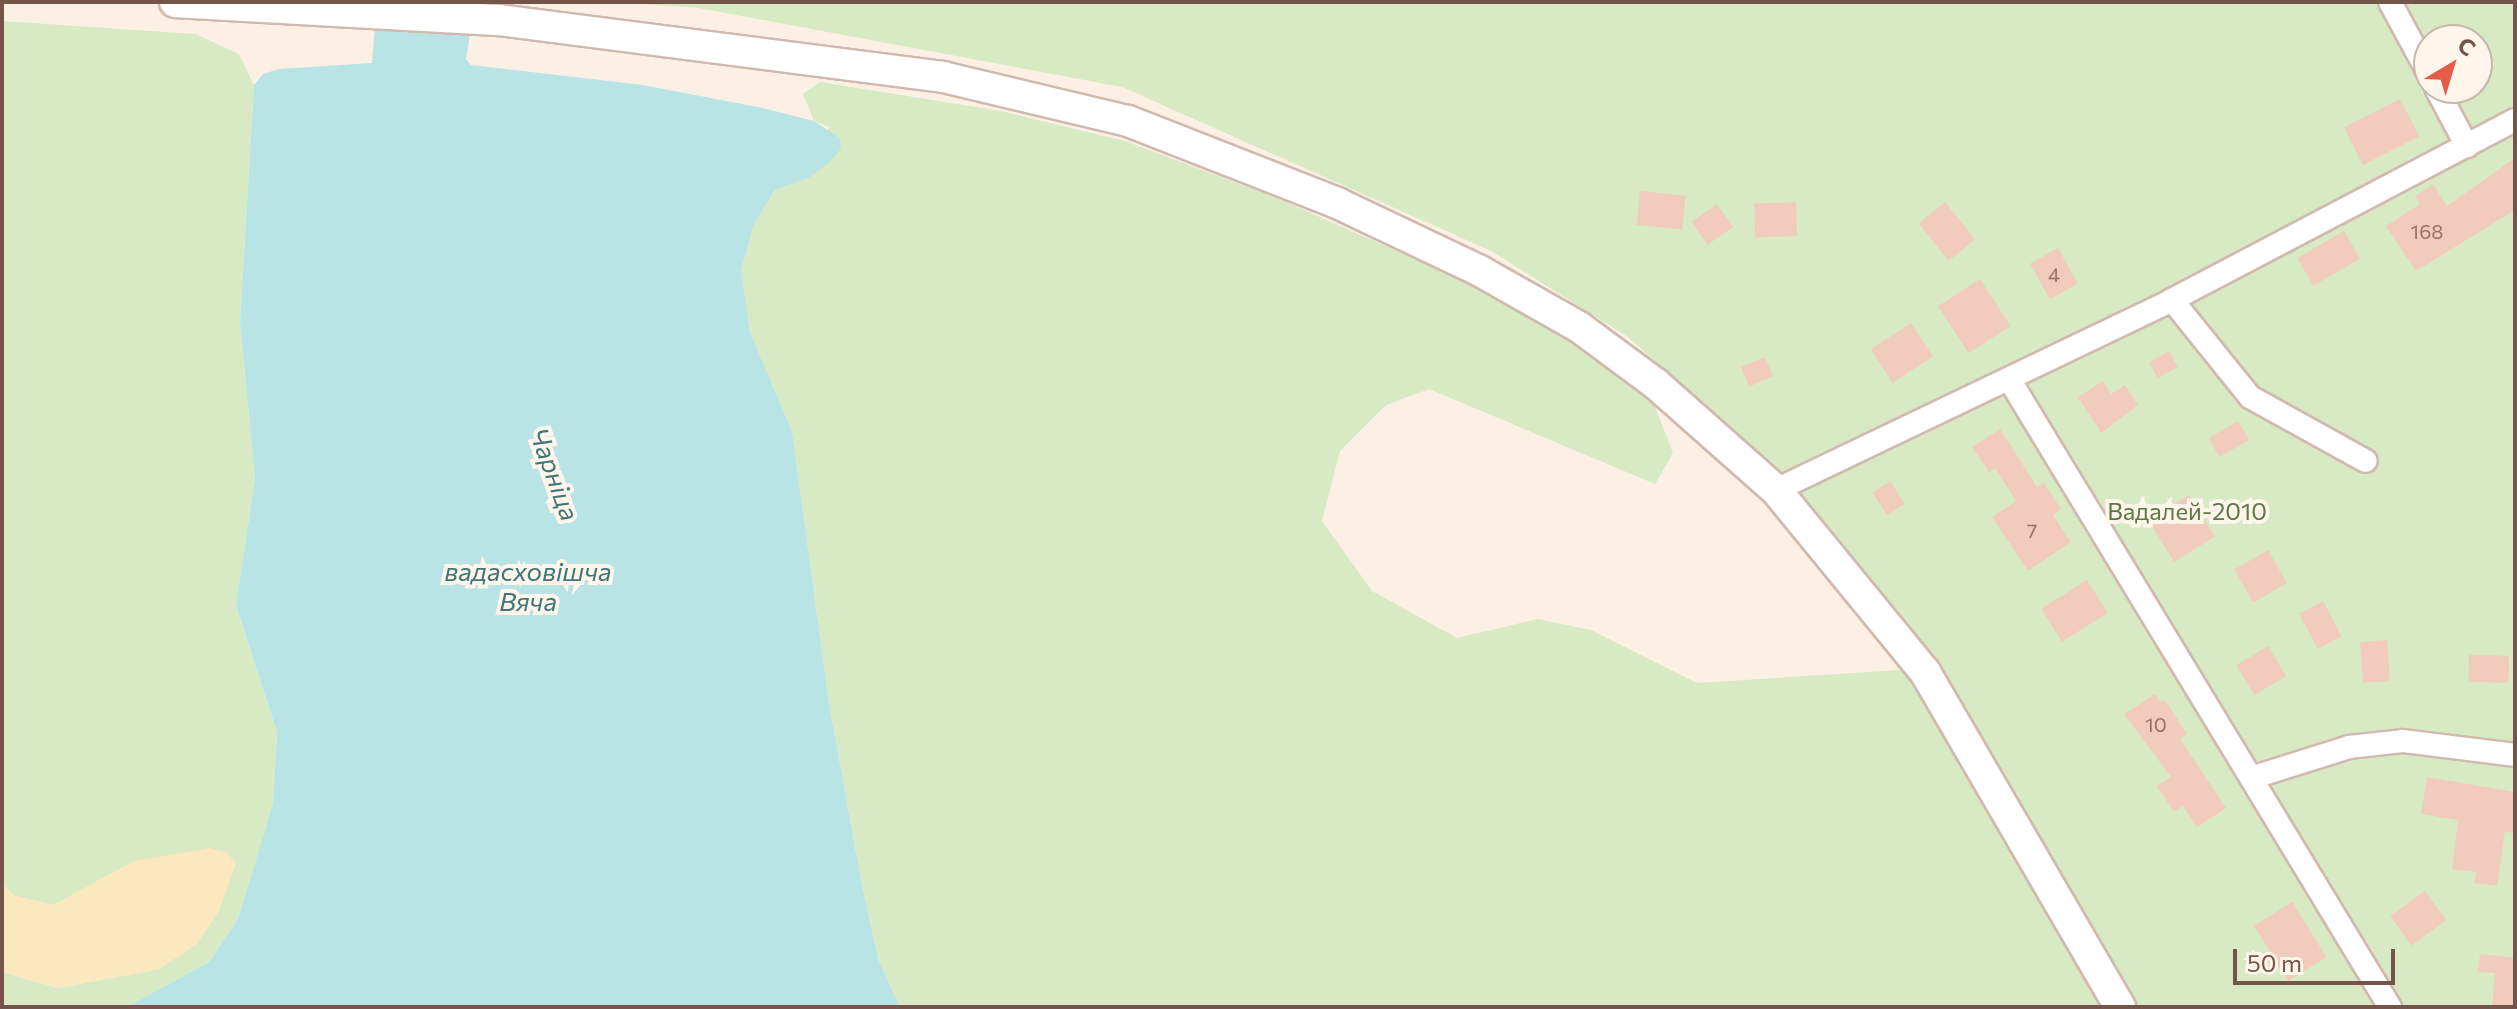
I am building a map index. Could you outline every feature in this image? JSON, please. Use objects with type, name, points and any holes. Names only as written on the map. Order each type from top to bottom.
[{"type":"street","points":[[175,2],[499,20],[943,77],[1142,126],[1337,203],[1480,271],[1579,327],[1656,384],[1776,490],[1925,672],[2120,1007]]},
{"type":"street","points":[[2390,2],[2413,44]]},
{"type":"street","points":[[2445,104],[2467,146]]},
{"type":"street","points":[[1776,490],[2172,300],[2515,120]]},
{"type":"street","points":[[2172,300],[2250,397],[2366,461]]},
{"type":"street","points":[[2009,379],[2254,777],[2390,1007]]},
{"type":"street","points":[[2254,777],[2349,747],[2403,741],[2515,755]]},
{"type":"green space","name":"Вадалей-2010","points":[[615,2],[2515,2],[2515,1007],[900,1007],[878,959],[861,880],[829,703],[792,431],[750,332],[741,271],[754,224],[775,190],[810,176],[829,127],[814,121],[803,94],[820,82],[1001,111],[1125,141],[1277,198],[1469,283],[1585,350],[1654,404],[1673,453],[1655,484],[1429,389],[1386,405],[1340,451],[1322,521],[1372,591],[1457,638],[1538,619],[1591,630],[1697,683],[1900,670],[1748,450],[1628,337],[1491,251],[1122,87],[699,8]]},
{"type":"green space","points":[[2,21],[196,34],[239,54],[254,85],[240,322],[255,479],[236,605],[277,732],[273,805],[238,919],[209,962],[127,1007],[2,1007],[2,972],[58,988],[159,969],[227,887],[236,863],[134,861],[54,905],[15,896],[2,884]]},
{"type":"sand","points":[[209,848],[226,852],[236,863],[219,911],[196,945],[159,969],[58,988],[2,972],[2,884],[15,896],[54,905],[134,861]]},
{"type":"water","name":"вадасховішча Вяча","points":[[377,2],[475,2],[466,59],[471,65],[643,85],[763,108],[814,121],[840,138],[841,148],[832,160],[810,177],[775,190],[754,224],[741,271],[750,332],[792,431],[829,703],[861,880],[878,959],[900,1007],[127,1007],[209,962],[238,919],[273,804],[277,732],[236,605],[255,479],[240,322],[254,85],[263,74],[279,69],[372,63]]},
{"type":"building","points":[[2400,99],[2419,136],[2363,165],[2344,128]]},
{"type":"building","points":[[2515,158],[2515,210],[2416,271],[2386,226],[2420,204],[2415,196],[2433,184],[2447,206]]},
{"type":"building","points":[[1640,191],[1686,196],[1682,230],[1636,225]]},
{"type":"building","points":[[1796,202],[1797,236],[1755,237],[1754,203]]},
{"type":"building","points":[[1945,202],[1975,239],[1949,261],[1919,223]]},
{"type":"building","points":[[1717,204],[1733,227],[1708,245],[1692,222]]},
{"type":"building","points":[[2344,231],[2360,259],[2313,286],[2297,258]]},
{"type":"building","points":[[2058,248],[2078,284],[2050,299],[2030,264]]},
{"type":"building","points":[[1980,279],[2010,326],[1969,353],[1938,306]]},
{"type":"building","points":[[1911,323],[1933,357],[1893,383],[1871,349]]},
{"type":"building","points":[[2169,351],[2178,367],[2158,378],[2149,362]]},
{"type":"building","points":[[1765,357],[1773,376],[1749,386],[1741,367]]},
{"type":"building","points":[[2103,381],[2111,394],[2125,385],[2138,405],[2101,433],[2078,397]]},
{"type":"building","points":[[2238,421],[2249,440],[2220,457],[2209,438]]},
{"type":"building","points":[[2000,429],[2037,487],[2044,483],[2061,509],[2053,515],[2071,542],[2028,571],[1992,517],[2016,501],[1995,468],[1989,472],[1972,447]]},
{"type":"building","points":[[1890,481],[1905,504],[1887,515],[1872,492]]},
{"type":"building","points":[[2189,495],[2215,537],[2174,562],[2148,520]]},
{"type":"building","points":[[2268,550],[2287,583],[2253,602],[2234,570]]},
{"type":"building","points":[[2087,580],[2108,613],[2062,642],[2041,609]]},
{"type":"building","points":[[2323,601],[2342,636],[2318,649],[2299,614]]},
{"type":"building","points":[[2387,640],[2390,681],[2363,683],[2360,642]]},
{"type":"building","points":[[2268,646],[2286,676],[2254,695],[2236,665]]},
{"type":"building","points":[[2469,655],[2509,656],[2509,683],[2469,682]]},
{"type":"building","points":[[2155,694],[2161,702],[2165,700],[2187,734],[2180,739],[2226,808],[2197,827],[2183,806],[2174,812],[2157,786],[2171,777],[2124,714]]},
{"type":"building","points":[[2427,777],[2515,792],[2515,833],[2505,832],[2497,886],[2474,883],[2476,872],[2452,869],[2458,820],[2421,814]]},
{"type":"building","points":[[2425,891],[2446,920],[2411,945],[2390,916]]},
{"type":"building","points":[[2292,902],[2326,957],[2288,981],[2254,926]]},
{"type":"building","points":[[2480,954],[2515,958],[2515,1007],[2492,1007],[2495,973],[2478,972]]},
{"type":"water label","name":"Чарніца","points":[[555,474]]}]
